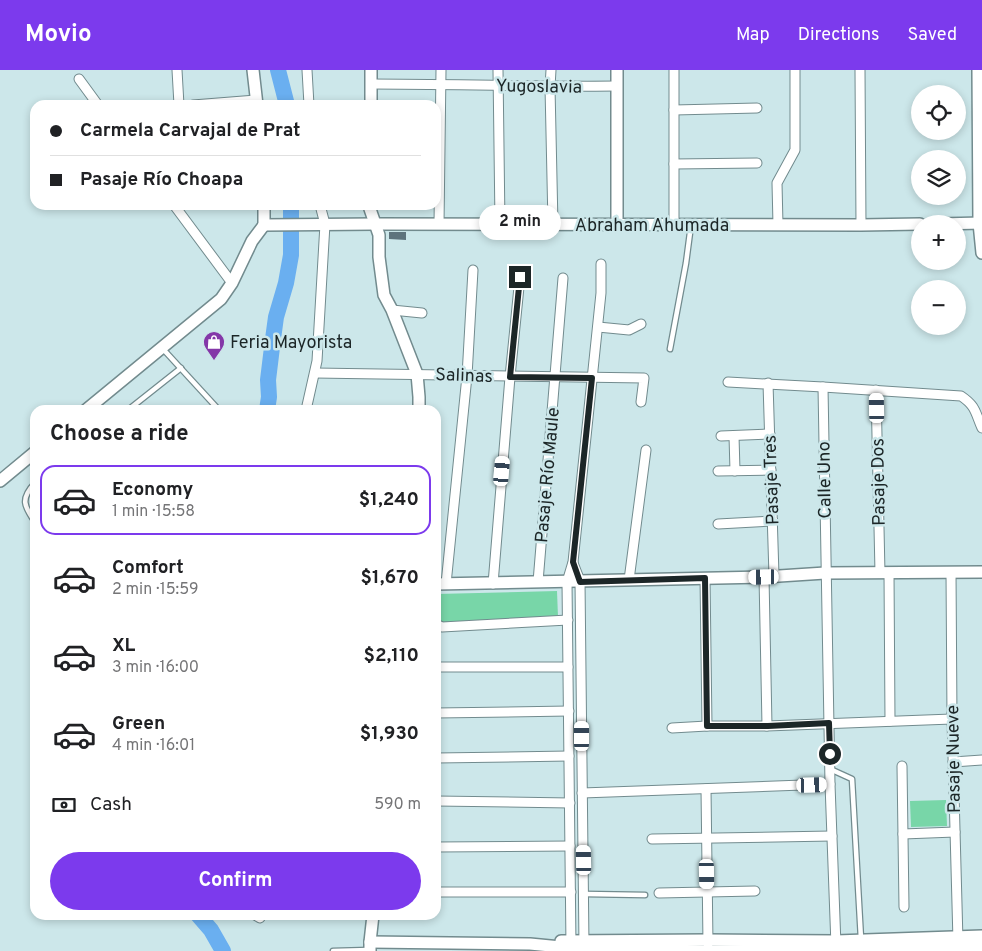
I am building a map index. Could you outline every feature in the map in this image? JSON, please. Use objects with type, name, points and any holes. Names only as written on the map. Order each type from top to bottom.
[{"type":"street","points":[[177,70],[179,100]]},
{"type":"street","points":[[253,70],[257,100]]},
{"type":"street","points":[[307,70],[309,100]]},
{"type":"street","points":[[371,70],[371,100]]},
{"type":"street","points":[[441,70],[441,100]]},
{"type":"street","points":[[498,70],[500,224]]},
{"type":"street","points":[[551,70],[553,224]]},
{"type":"street","points":[[617,70],[617,225]]},
{"type":"street","points":[[674,70],[674,225]]},
{"type":"street","points":[[778,225],[777,183],[795,150],[795,70]]},
{"type":"street","points":[[860,70],[861,225]]},
{"type":"street","points":[[978,70],[982,253]]},
{"type":"street","points":[[78,79],[94,100]]},
{"type":"street","name":"Yugoslavia","points":[[372,84],[550,87],[617,86]]},
{"type":"street","points":[[674,110],[756,108]]},
{"type":"street","points":[[674,164],[757,163]]},
{"type":"street","points":[[178,210],[232,283]]},
{"type":"street","points":[[92,405],[221,300],[232,283],[252,241],[270,225],[266,210]]},
{"type":"street","points":[[307,405],[317,361],[325,224],[321,210]]},
{"type":"street","points":[[370,210],[379,235],[379,257],[384,295],[392,310],[416,374],[419,405]]},
{"type":"street","points":[[439,210],[439,224]]},
{"type":"street","points":[[966,223],[980,223]]},
{"type":"street","name":"Abraham Ahumada","points":[[270,225],[911,224]]},
{"type":"street","points":[[571,944],[567,582],[573,562],[598,327],[601,264]]},
{"type":"street","points":[[473,270],[467,376],[441,584],[982,572]]},
{"type":"street","points":[[493,584],[520,277]]},
{"type":"street","name":"Pasaje Río Maule","points":[[538,582],[564,278]]},
{"type":"street","points":[[392,310],[422,313]]},
{"type":"street","points":[[598,327],[629,330],[641,324]]},
{"type":"street","name":"Salinas","points":[[314,373],[644,378],[641,402]]},
{"type":"street","points":[[728,382],[961,396],[970,402],[982,428]]},
{"type":"street","name":"Pasaje Tres","points":[[768,383],[773,521],[769,577],[768,726]]},
{"type":"street","name":"Calle Uno","points":[[823,387],[830,784],[836,947]]},
{"type":"street","name":"Pasaje Dos","points":[[876,390],[890,722]]},
{"type":"street","points":[[721,436],[770,434]]},
{"type":"street","points":[[734,436],[735,471]]},
{"type":"street","points":[[629,580],[646,450]]},
{"type":"street","points":[[0,481],[30,456]]},
{"type":"street","points":[[718,471],[771,470]]},
{"type":"street","points":[[718,524],[773,521]]},
{"type":"street","points":[[573,562],[580,582],[584,944]]},
{"type":"street","name":"Pasaje Nueve","points":[[951,572],[952,719],[958,942]]},
{"type":"street","points":[[705,578],[707,726]]},
{"type":"street","points":[[441,626],[568,620]]},
{"type":"street","points":[[441,667],[568,667]]},
{"type":"street","points":[[441,714],[569,711]]},
{"type":"street","points":[[672,728],[952,719]]},
{"type":"street","points":[[441,758],[569,756]]},
{"type":"street","points":[[953,762],[982,760]]},
{"type":"street","points":[[902,766],[904,907]]},
{"type":"street","points":[[582,793],[830,784]]},
{"type":"street","points":[[706,790],[708,945]]},
{"type":"street","points":[[441,801],[570,803]]},
{"type":"street","points":[[903,834],[955,832]]},
{"type":"street","points":[[652,839],[832,836]]},
{"type":"street","points":[[441,847],[570,846]]},
{"type":"street","points":[[659,893],[755,891]]},
{"type":"street","points":[[441,892],[571,892]]},
{"type":"street","points":[[373,920],[370,947],[523,947],[584,944],[836,947],[883,950],[932,949],[958,942]]},
{"type":"street","points":[[584,944],[691,950],[708,945],[738,951],[786,951],[836,947],[861,940],[958,942],[980,945]]},
{"type":"lane","points":[[670,349],[692,225]]},
{"type":"lane","points":[[162,348],[214,405]]},
{"type":"lane","points":[[134,405],[181,368]]},
{"type":"lane","points":[[30,489],[26,493],[24,502],[30,515]]},
{"type":"lane","points":[[830,769],[852,779],[861,940]]},
{"type":"lane","points":[[584,894],[645,895]]},
{"type":"lane","points":[[333,951],[370,947]]},
{"type":"green space","points":[[557,591],[558,617],[441,625],[441,594]]},
{"type":"green space","points":[[946,800],[947,826],[911,827],[910,801]]},
{"type":"building","points":[[389,232],[406,232],[406,240],[389,239]]},
{"type":"waterway","points":[[278,70],[286,100]]},
{"type":"waterway","points":[[268,405],[268,380],[276,317],[286,283],[291,255],[291,210]]},
{"type":"waterway","points":[[202,920],[211,930],[223,951]]},
{"type":"place","name":"Feria Mayorista","points":[[214,361]]},
{"type":"route","points":[[520,277],[510,377],[592,378],[573,562],[580,582],[705,578],[707,726],[829,723],[830,754]]}]
